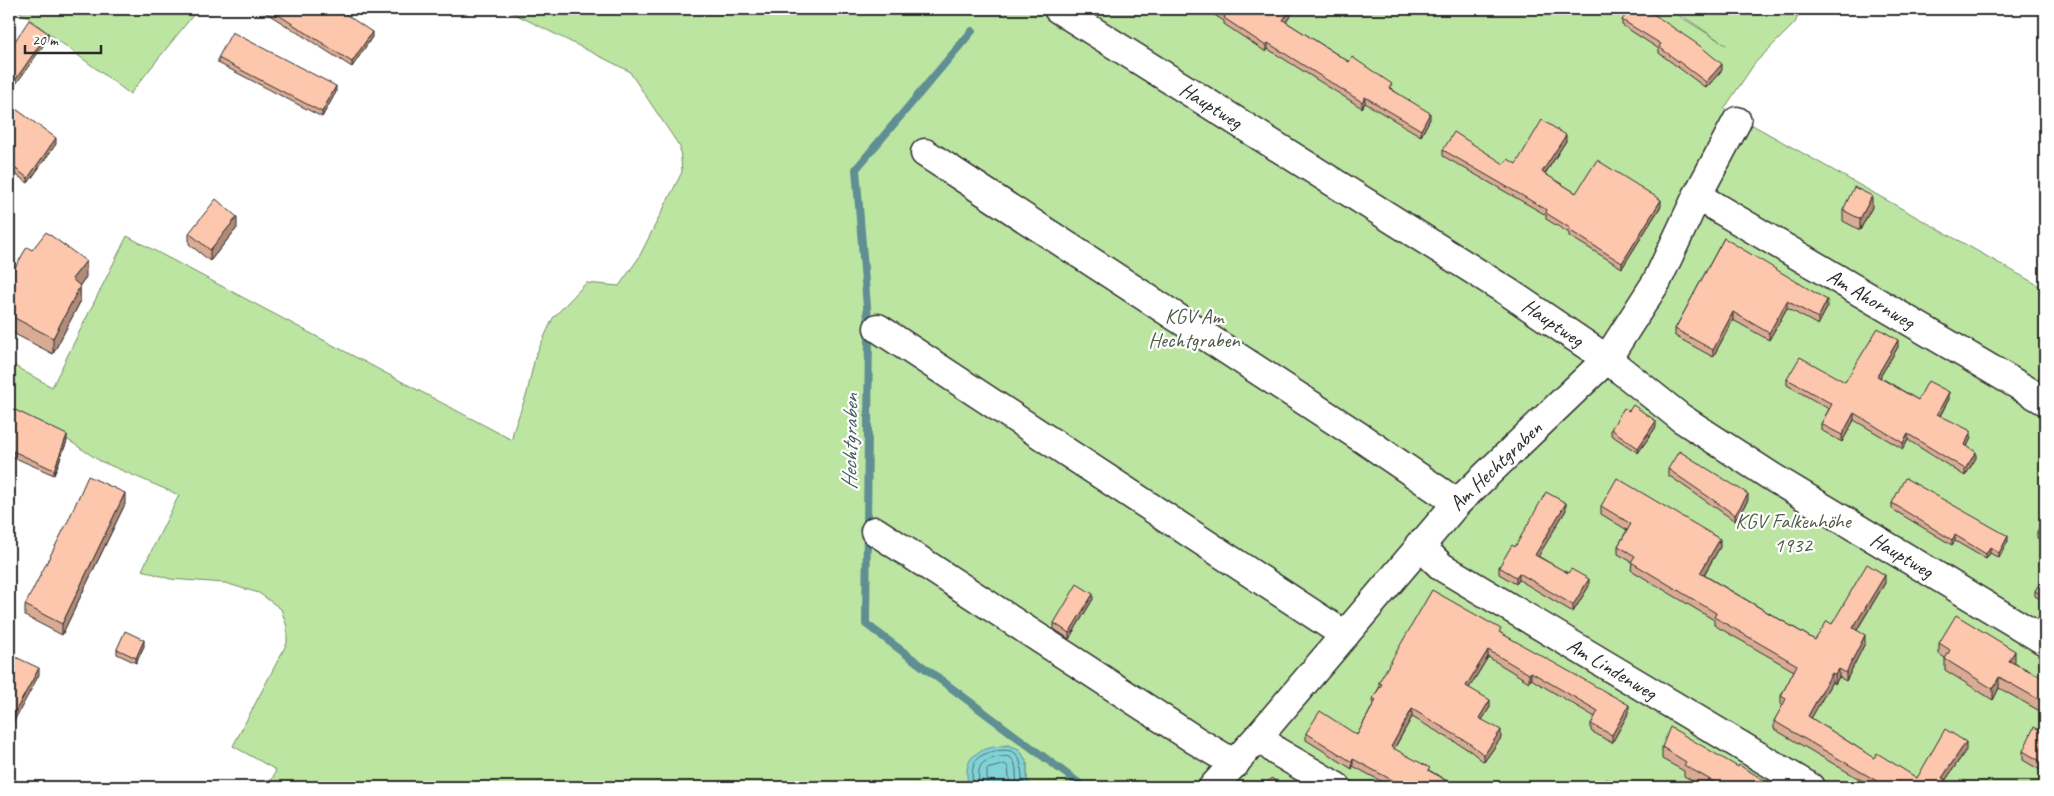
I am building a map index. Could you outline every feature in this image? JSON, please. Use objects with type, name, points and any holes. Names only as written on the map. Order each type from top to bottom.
[{"type":"lane","name":"Hauptweg","points":[[1058,9],[1508,292],[1607,359],[1681,418],[1772,477],[2045,641]]},
{"type":"lane","name":"Am Hechtgraben","points":[[1213,787],[1259,736],[1456,503],[1607,359],[1656,281],[1697,196],[1737,121]]},
{"type":"lane","points":[[925,153],[1348,429],[1456,503]]},
{"type":"lane","name":"Am Ahornweg","points":[[1697,196],[2045,401]]},
{"type":"lane","points":[[878,328],[1345,635]]},
{"type":"lane","points":[[875,532],[1234,764]]},
{"type":"lane","name":"Am Lindenweg","points":[[1419,545],[1442,567],[1810,787]]},
{"type":"lane","points":[[1259,736],[1276,751],[1337,787]]},
{"type":"green space","points":[[16,9],[198,9],[130,94]]},
{"type":"green space","points":[[505,9],[1668,9],[1726,45],[1672,9],[1801,9],[1795,23],[1755,63],[1724,109],[2045,289],[2045,787],[1034,787],[1027,781],[1027,762],[967,783],[969,787],[269,787],[276,770],[233,746],[287,643],[287,627],[281,609],[259,593],[225,583],[170,579],[142,570],[179,495],[100,461],[65,438],[9,411],[9,363],[52,387],[127,236],[512,440],[527,393],[535,357],[553,318],[586,283],[619,286],[638,259],[682,172],[680,147],[629,71]]},
{"type":"water","points":[[1008,745],[1019,749],[1027,762],[1027,781],[1034,787],[969,787],[967,771],[968,764],[972,758],[988,748]]},
{"type":"building","points":[[269,9],[338,9],[372,32],[352,62]]},
{"type":"building","points":[[1213,9],[1291,9],[1283,20],[1349,62],[1352,57],[1392,84],[1389,88],[1430,113],[1421,130],[1365,97],[1362,102],[1268,43],[1266,46]]},
{"type":"building","points":[[1630,9],[1646,9],[1700,46],[1722,64],[1706,82],[1659,47],[1661,44],[1622,20]]},
{"type":"building","points":[[29,20],[48,33],[9,89],[9,50]]},
{"type":"building","points":[[232,32],[336,86],[322,112],[218,58]]},
{"type":"building","points":[[9,104],[56,138],[28,178],[9,164]]},
{"type":"building","points":[[1542,120],[1566,135],[1542,172],[1576,193],[1597,160],[1661,200],[1622,263],[1569,230],[1570,228],[1546,213],[1547,210],[1443,150],[1454,132],[1504,164],[1508,159],[1516,164]]},
{"type":"building","points":[[1854,187],[1872,196],[1860,219],[1843,210]]},
{"type":"building","points":[[216,199],[237,217],[210,250],[189,233]]},
{"type":"building","points":[[46,232],[86,261],[72,279],[80,286],[53,338],[9,315],[9,278],[27,247],[32,250]]},
{"type":"building","points":[[1724,238],[1827,300],[1818,318],[1787,301],[1769,333],[1733,312],[1713,350],[1675,329]]},
{"type":"building","points":[[1878,328],[1898,340],[1877,376],[1918,400],[1928,381],[1949,392],[1937,414],[1971,431],[1965,445],[1976,452],[1965,469],[1908,434],[1903,443],[1854,413],[1842,435],[1821,424],[1832,404],[1787,379],[1800,357],[1845,382]]},
{"type":"building","points":[[1633,405],[1656,421],[1638,448],[1611,429],[1624,408],[1629,411]]},
{"type":"building","points":[[9,407],[67,435],[54,470],[13,451],[9,462]]},
{"type":"building","points":[[1679,451],[1748,494],[1735,515],[1668,469]]},
{"type":"building","points":[[88,476],[125,493],[62,624],[25,605],[68,521]]},
{"type":"building","points":[[1617,478],[1720,539],[1700,573],[1815,640],[1827,621],[1832,624],[1867,564],[1885,575],[1853,628],[1865,635],[1846,673],[1839,669],[1835,675],[1832,673],[1808,716],[1874,758],[1877,753],[1917,778],[1945,729],[1966,742],[1942,778],[1945,779],[1940,787],[1887,787],[1774,721],[1786,699],[1781,696],[1797,665],[1714,617],[1716,613],[1631,562],[1635,556],[1618,546],[1631,524],[1601,506]]},
{"type":"building","points":[[1905,478],[2008,536],[1999,553],[1990,547],[1986,554],[1955,535],[1952,540],[1892,503]]},
{"type":"building","points":[[1546,492],[1566,503],[1535,555],[1568,573],[1571,569],[1589,579],[1573,605],[1519,573],[1516,577],[1499,567],[1512,545],[1515,547]]},
{"type":"building","points":[[2045,516],[2045,537],[2037,532]]},
{"type":"building","points":[[2045,575],[2045,597],[2035,591]]},
{"type":"building","points":[[1077,584],[1093,594],[1069,633],[1054,623]]},
{"type":"building","points":[[1432,590],[1501,629],[1499,632],[1629,705],[1612,735],[1591,724],[1598,711],[1531,672],[1529,674],[1488,650],[1466,686],[1490,700],[1479,718],[1501,730],[1484,755],[1469,743],[1412,709],[1391,747],[1430,768],[1428,770],[1457,787],[1405,787],[1353,759],[1352,762],[1306,733],[1320,711],[1357,735],[1376,700],[1373,698],[1382,684],[1379,682]]},
{"type":"building","points":[[1956,615],[2015,651],[2009,661],[2044,678],[2045,676],[2045,703],[1999,677],[1993,689],[1945,659],[1950,650],[1939,643]]},
{"type":"building","points":[[125,631],[144,640],[136,658],[117,649]]},
{"type":"building","points":[[9,654],[39,668],[10,721],[13,723],[9,730]]},
{"type":"building","points":[[1670,727],[1764,780],[1760,787],[1723,787],[1684,765],[1686,762],[1662,747]]},
{"type":"building","points":[[2034,727],[2045,733],[2045,764],[2023,751]]},
{"type":"building","points":[[1271,778],[1286,787],[1266,787]]},
{"type":"building","points":[[1607,779],[1621,786],[1623,782],[1632,787],[1602,787]]},
{"type":"waterway","name":"Hechtgraben","points":[[972,31],[856,169],[869,332],[866,624],[1084,787]]},
{"type":"park label","name":"KGV Am Hechtgraben","points":[[1194,328]]},
{"type":"park label","name":"KGV Falkenhöhe 1932","points":[[1793,533]]}]
